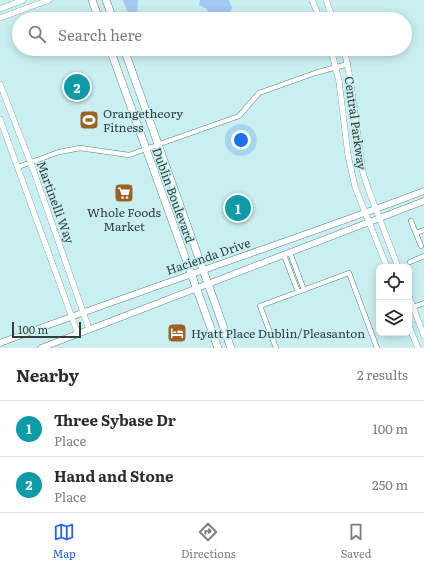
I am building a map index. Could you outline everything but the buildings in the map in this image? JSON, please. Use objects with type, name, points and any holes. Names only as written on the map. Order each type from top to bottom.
[{"type":"main road","points":[[92,0],[96,12]]},
{"type":"main road","points":[[106,0],[110,12]]},
{"type":"main road","name":"Dublin Boulevard","points":[[113,56],[218,348]]},
{"type":"main road","name":"Dublin Boulevard","points":[[127,56],[232,348]]},
{"type":"main road","name":"Hacienda Drive","points":[[0,342],[424,191]]},
{"type":"main road","name":"Hacienda Drive","points":[[41,348],[424,201]]},
{"type":"street","points":[[0,9],[23,0]]},
{"type":"street","points":[[16,12],[49,0]]},
{"type":"street","points":[[312,0],[317,12]]},
{"type":"street","points":[[326,0],[330,12]]},
{"type":"street","points":[[0,18],[12,14]]},
{"type":"street","name":"Central Parkway","points":[[333,56],[337,67],[348,156],[356,187],[386,264]]},
{"type":"street","name":"Central Parkway","points":[[346,56],[363,173],[397,264]]},
{"type":"street","points":[[18,167],[59,152],[80,148],[129,155],[239,116],[259,93],[315,73],[348,64]]},
{"type":"street","name":"Martinelli Way","points":[[0,84],[31,162],[84,311],[89,330]]},
{"type":"street","name":"Martinelli Way","points":[[0,119],[78,334]]},
{"type":"street","points":[[412,221],[421,246]]},
{"type":"street","points":[[416,233],[424,230]]},
{"type":"street","points":[[287,254],[304,290]]},
{"type":"street","points":[[287,254],[298,292]]},
{"type":"street","points":[[410,262],[424,256]]},
{"type":"street","points":[[276,348],[260,306],[349,273],[377,348]]},
{"type":"street","points":[[410,300],[424,336]]},
{"type":"street","points":[[413,307],[424,303]]},
{"type":"street","points":[[412,333],[418,348]]},
{"type":"water","points":[[123,0],[138,0],[137,12],[127,12]]},
{"type":"water","points":[[200,0],[229,0],[232,8],[230,12],[208,12],[207,9],[199,5]]},
{"type":"place","name":"Hand and Stone","points":[[77,87]]},
{"type":"place","name":"Orangetheory Fitness","points":[[89,120]]},
{"type":"place","name":"Whole Foods Market","points":[[124,193]]},
{"type":"place","name":"Three Sybase Dr","points":[[238,208]]},
{"type":"place","name":"Hyatt Place Dublin/Pleasanton","points":[[177,333]]}]
